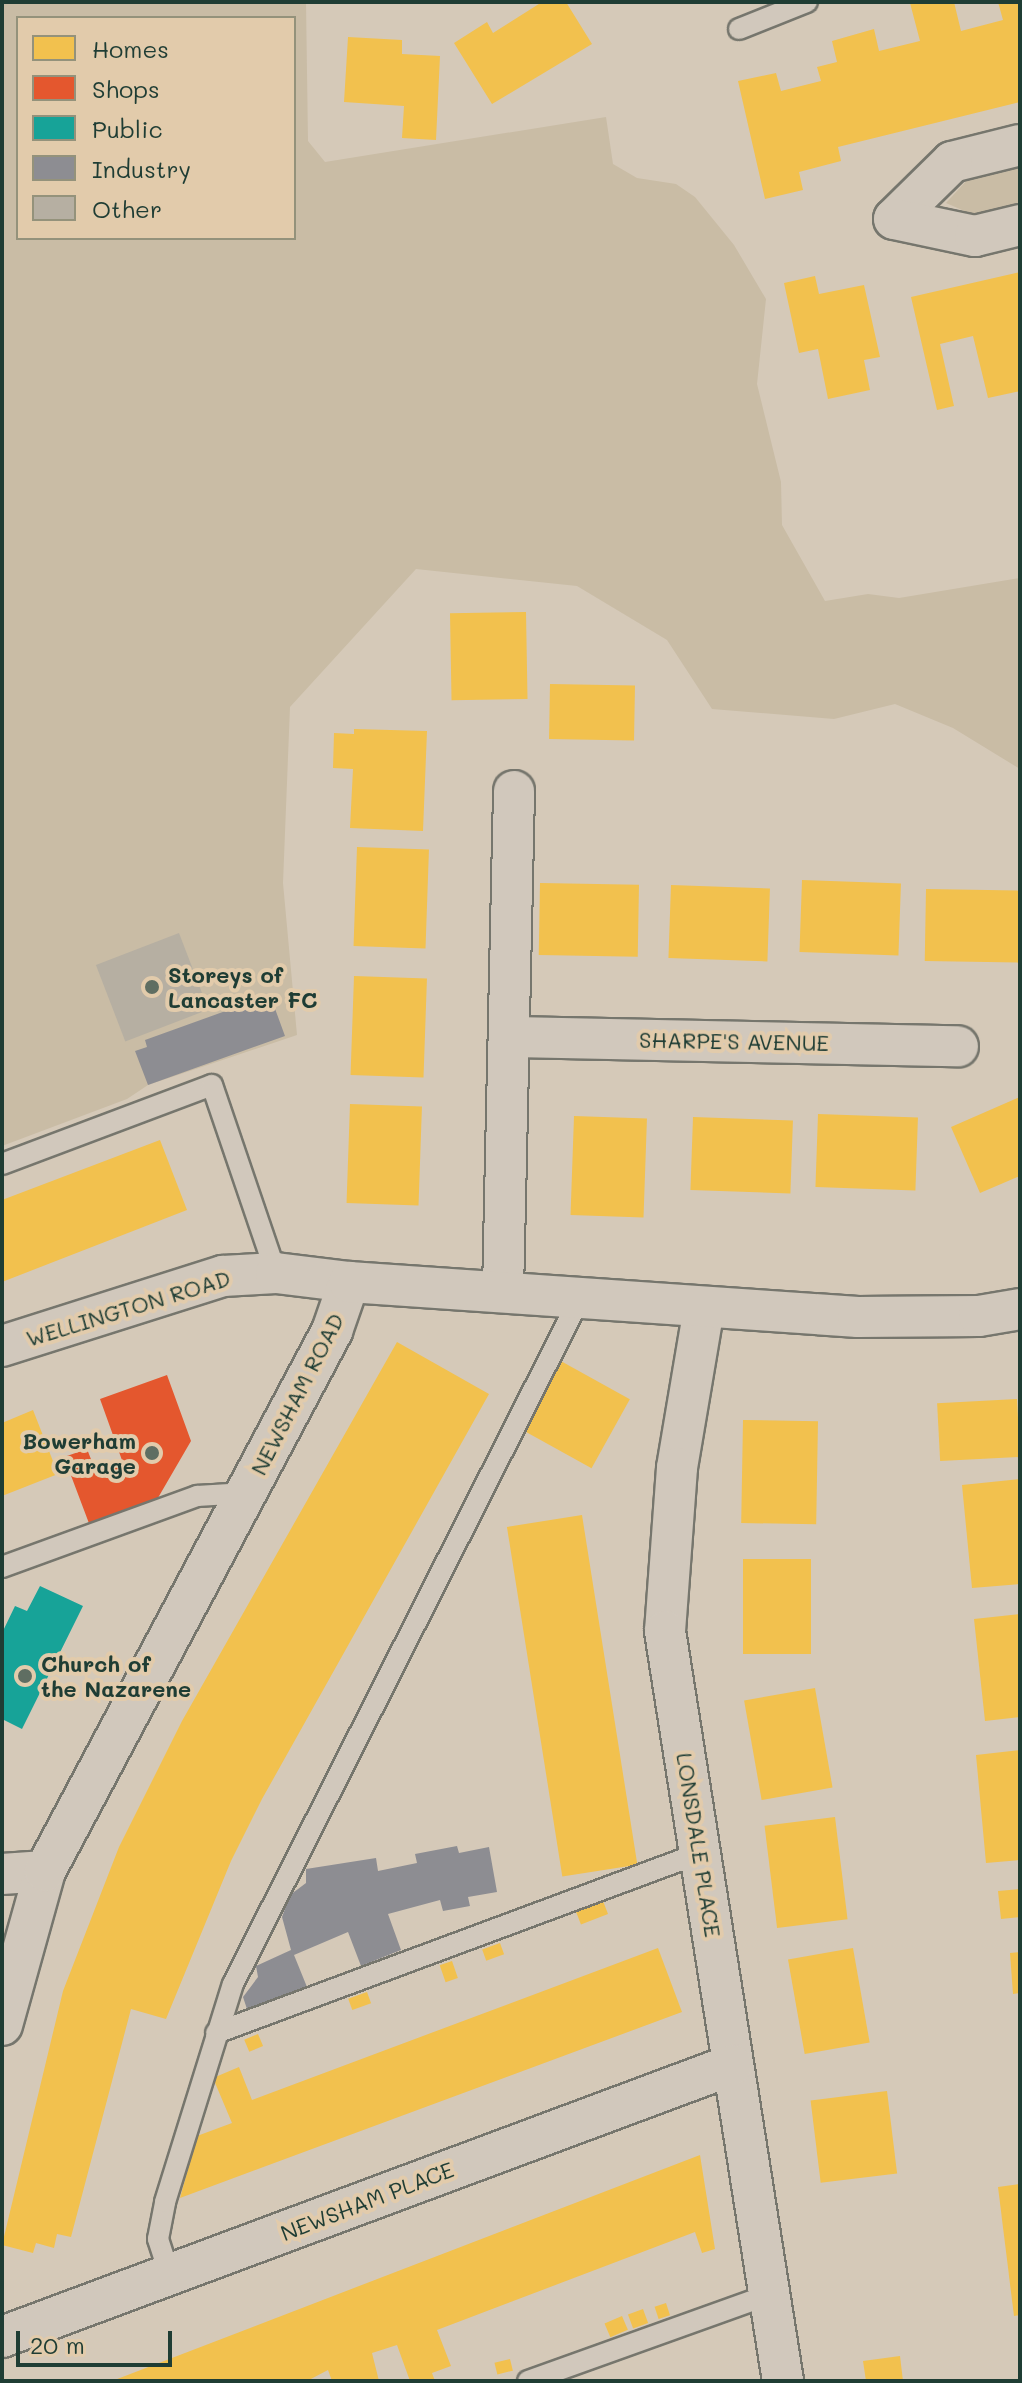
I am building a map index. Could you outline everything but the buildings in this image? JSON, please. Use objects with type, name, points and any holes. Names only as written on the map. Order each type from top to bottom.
[{"type":"street","points":[[1020,145],[952,162],[894,219],[975,236],[1020,225]]},
{"type":"street","points":[[503,1292],[514,791]]},
{"type":"street","name":"SHARPE'S AVENUE","points":[[510,1037],[958,1046]]},
{"type":"street","name":"WELLINGTON ROAD","points":[[2,1346],[223,1276],[276,1273],[349,1282]]},
{"type":"street","points":[[349,1282],[858,1317],[979,1316],[1020,1309]]},
{"type":"street","name":"NEWSHAM ROAD","points":[[2,2025],[45,1871],[332,1331],[349,1282]]},
{"type":"street","name":"LONSDALE PLACE","points":[[704,1308],[674,1495],[665,1631],[783,2381]]},
{"type":"street","points":[[2,1874],[45,1871]]},
{"type":"street","name":"NEWSHAM PLACE","points":[[2,2337],[732,2065]]},
{"type":"lane","points":[[739,29],[807,2]]},
{"type":"lane","points":[[2,1164],[212,1085],[276,1273]]},
{"type":"lane","points":[[170,2276],[158,2239],[216,2033],[233,1984],[580,1298]]},
{"type":"lane","points":[[2,1567],[197,1496],[246,1493]]},
{"type":"lane","points":[[216,2033],[700,1853]]},
{"type":"lane","points":[[528,2381],[768,2295]]},
{"type":"shaded area","points":[[2,2],[306,2],[308,141],[325,162],[606,117],[613,164],[637,178],[676,184],[695,197],[734,245],[766,299],[757,384],[781,482],[782,525],[825,601],[868,594],[899,598],[1020,578],[1020,769],[953,728],[895,704],[834,719],[712,709],[667,640],[577,586],[416,569],[290,707],[283,883],[297,1035],[148,1085],[127,1099],[2,1146]]},
{"type":"shaded area","points":[[1020,165],[1020,207],[976,216],[946,203],[968,179]]},
{"type":"place","name":"Storeys of Lancaster FC","points":[[152,987]]},
{"type":"place","name":"Bowerham Garage","points":[[152,1453]]},
{"type":"place","name":"Church of the Nazarene","points":[[25,1676]]}]
